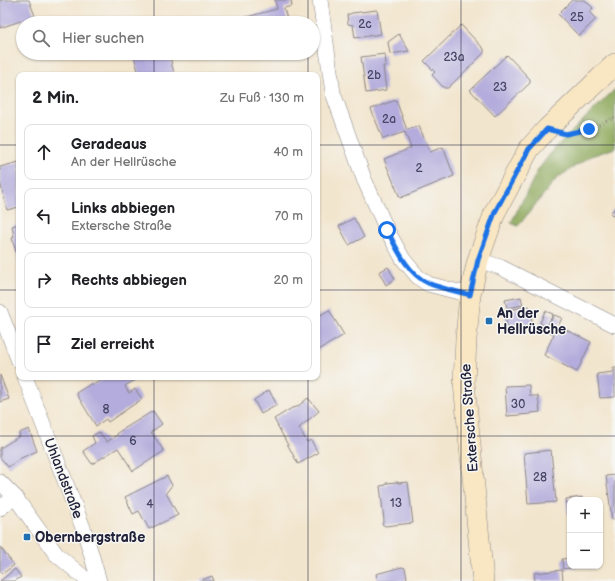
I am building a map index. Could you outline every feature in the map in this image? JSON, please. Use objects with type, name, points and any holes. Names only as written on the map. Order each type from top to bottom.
[{"type":"main road","name":"Extersche Straße","points":[[483,581],[464,383],[470,295],[478,260],[495,212],[529,149],[547,129],[615,64]]},
{"type":"street","points":[[320,0],[333,93],[364,179],[387,230],[404,259],[418,277],[428,284],[470,295]]},
{"type":"street","points":[[478,260],[500,267],[615,325]]},
{"type":"street","points":[[0,312],[16,353]]},
{"type":"street","name":"Uhlandstraße","points":[[26,380],[85,534],[99,581]]},
{"type":"street","points":[[0,482],[15,497],[56,554],[88,581]]},
{"type":"street","points":[[0,508],[15,497]]},
{"type":"path","points":[[547,129],[566,134],[589,129],[615,118]]},
{"type":"green space","points":[[615,89],[615,148],[591,156],[557,178],[518,226],[511,223],[538,170],[553,150]]},
{"type":"building","points":[[0,0],[29,0],[35,16],[16,16],[16,23],[0,28]]},
{"type":"building","points":[[275,0],[291,0],[292,6],[284,8],[286,16],[250,16],[277,9]]},
{"type":"building","points":[[572,0],[585,0],[593,8],[589,12],[596,19],[579,36],[558,14]]},
{"type":"building","points":[[377,10],[381,34],[355,38],[353,25],[348,24],[347,15]]},
{"type":"building","points":[[461,25],[484,49],[484,53],[448,88],[444,88],[432,75],[435,72],[424,61]]},
{"type":"building","points":[[399,34],[409,51],[390,54],[388,42]]},
{"type":"building","points":[[385,54],[386,66],[383,66],[386,90],[366,93],[361,57]]},
{"type":"building","points":[[507,55],[530,79],[530,83],[495,116],[470,90]]},
{"type":"building","points":[[135,60],[171,60],[174,72],[138,72]]},
{"type":"building","points":[[396,100],[407,130],[419,126],[430,152],[443,147],[454,176],[400,198],[384,159],[411,148],[405,132],[383,139],[371,109]]},
{"type":"building","points":[[16,163],[16,208],[7,210],[0,182],[0,167]]},
{"type":"building","points":[[615,208],[615,218],[610,213]]},
{"type":"building","points":[[354,218],[364,237],[349,245],[339,226]]},
{"type":"building","points":[[16,225],[16,252],[12,238],[14,237],[12,226]]},
{"type":"building","points":[[388,267],[395,279],[386,285],[379,272]]},
{"type":"building","points":[[521,297],[523,305],[507,308],[505,300]]},
{"type":"building","points":[[529,306],[533,325],[508,330],[504,311]]},
{"type":"building","points":[[329,310],[344,335],[320,349],[320,315]]},
{"type":"building","points":[[545,311],[553,314],[547,327],[540,323]]},
{"type":"building","points":[[554,315],[562,318],[558,326],[591,342],[577,372],[544,355],[554,334],[546,330]]},
{"type":"building","points":[[615,367],[615,397],[600,398],[597,374],[613,372],[613,368]]},
{"type":"building","points":[[0,375],[9,399],[0,402]]},
{"type":"building","points":[[102,380],[135,380],[125,386],[129,393],[135,389],[142,399],[108,422],[106,419],[96,426],[76,393],[92,383],[93,385]]},
{"type":"building","points":[[529,385],[530,396],[538,396],[540,412],[507,416],[505,386]]},
{"type":"building","points":[[269,390],[277,405],[261,414],[254,400]]},
{"type":"building","points":[[308,398],[319,411],[299,428],[307,442],[311,440],[318,453],[298,464],[274,419],[292,408],[297,407]]},
{"type":"building","points":[[153,411],[162,424],[151,432],[164,451],[133,471],[118,448],[92,464],[83,451],[95,443],[92,436],[99,432],[107,442],[118,434],[117,433]]},
{"type":"building","points":[[29,429],[37,451],[21,458],[8,467],[0,457],[0,448],[20,436],[19,433]]},
{"type":"building","points":[[551,450],[556,502],[528,504],[524,453]]},
{"type":"building","points":[[615,475],[615,519],[612,520],[606,476]]},
{"type":"building","points":[[167,476],[172,485],[166,493],[178,515],[149,529],[139,511],[133,514],[125,497]]},
{"type":"building","points":[[408,482],[413,523],[385,526],[382,524],[384,520],[380,486],[386,485],[386,483]]},
{"type":"building","points":[[0,547],[14,565],[2,574],[0,572]]},
{"type":"building","points":[[567,558],[567,568],[563,569],[562,559]]},
{"type":"building","points":[[402,567],[405,568],[407,578],[405,581],[378,581],[376,574]]},
{"type":"building","points":[[15,569],[21,577],[15,581],[0,581]]},
{"type":"building","points":[[562,570],[563,581],[535,581],[534,573]]},
{"type":"building","points":[[212,576],[214,581],[199,581]]},
{"type":"place","name":"An der Hellrüsche","points":[[489,321]]},
{"type":"place","name":"Obernbergstraße","points":[[27,537]]},
{"type":"route","points":[[387,230],[404,259],[418,277],[428,284],[470,295],[478,260],[495,212],[529,149],[547,129],[566,134],[589,129]]}]
